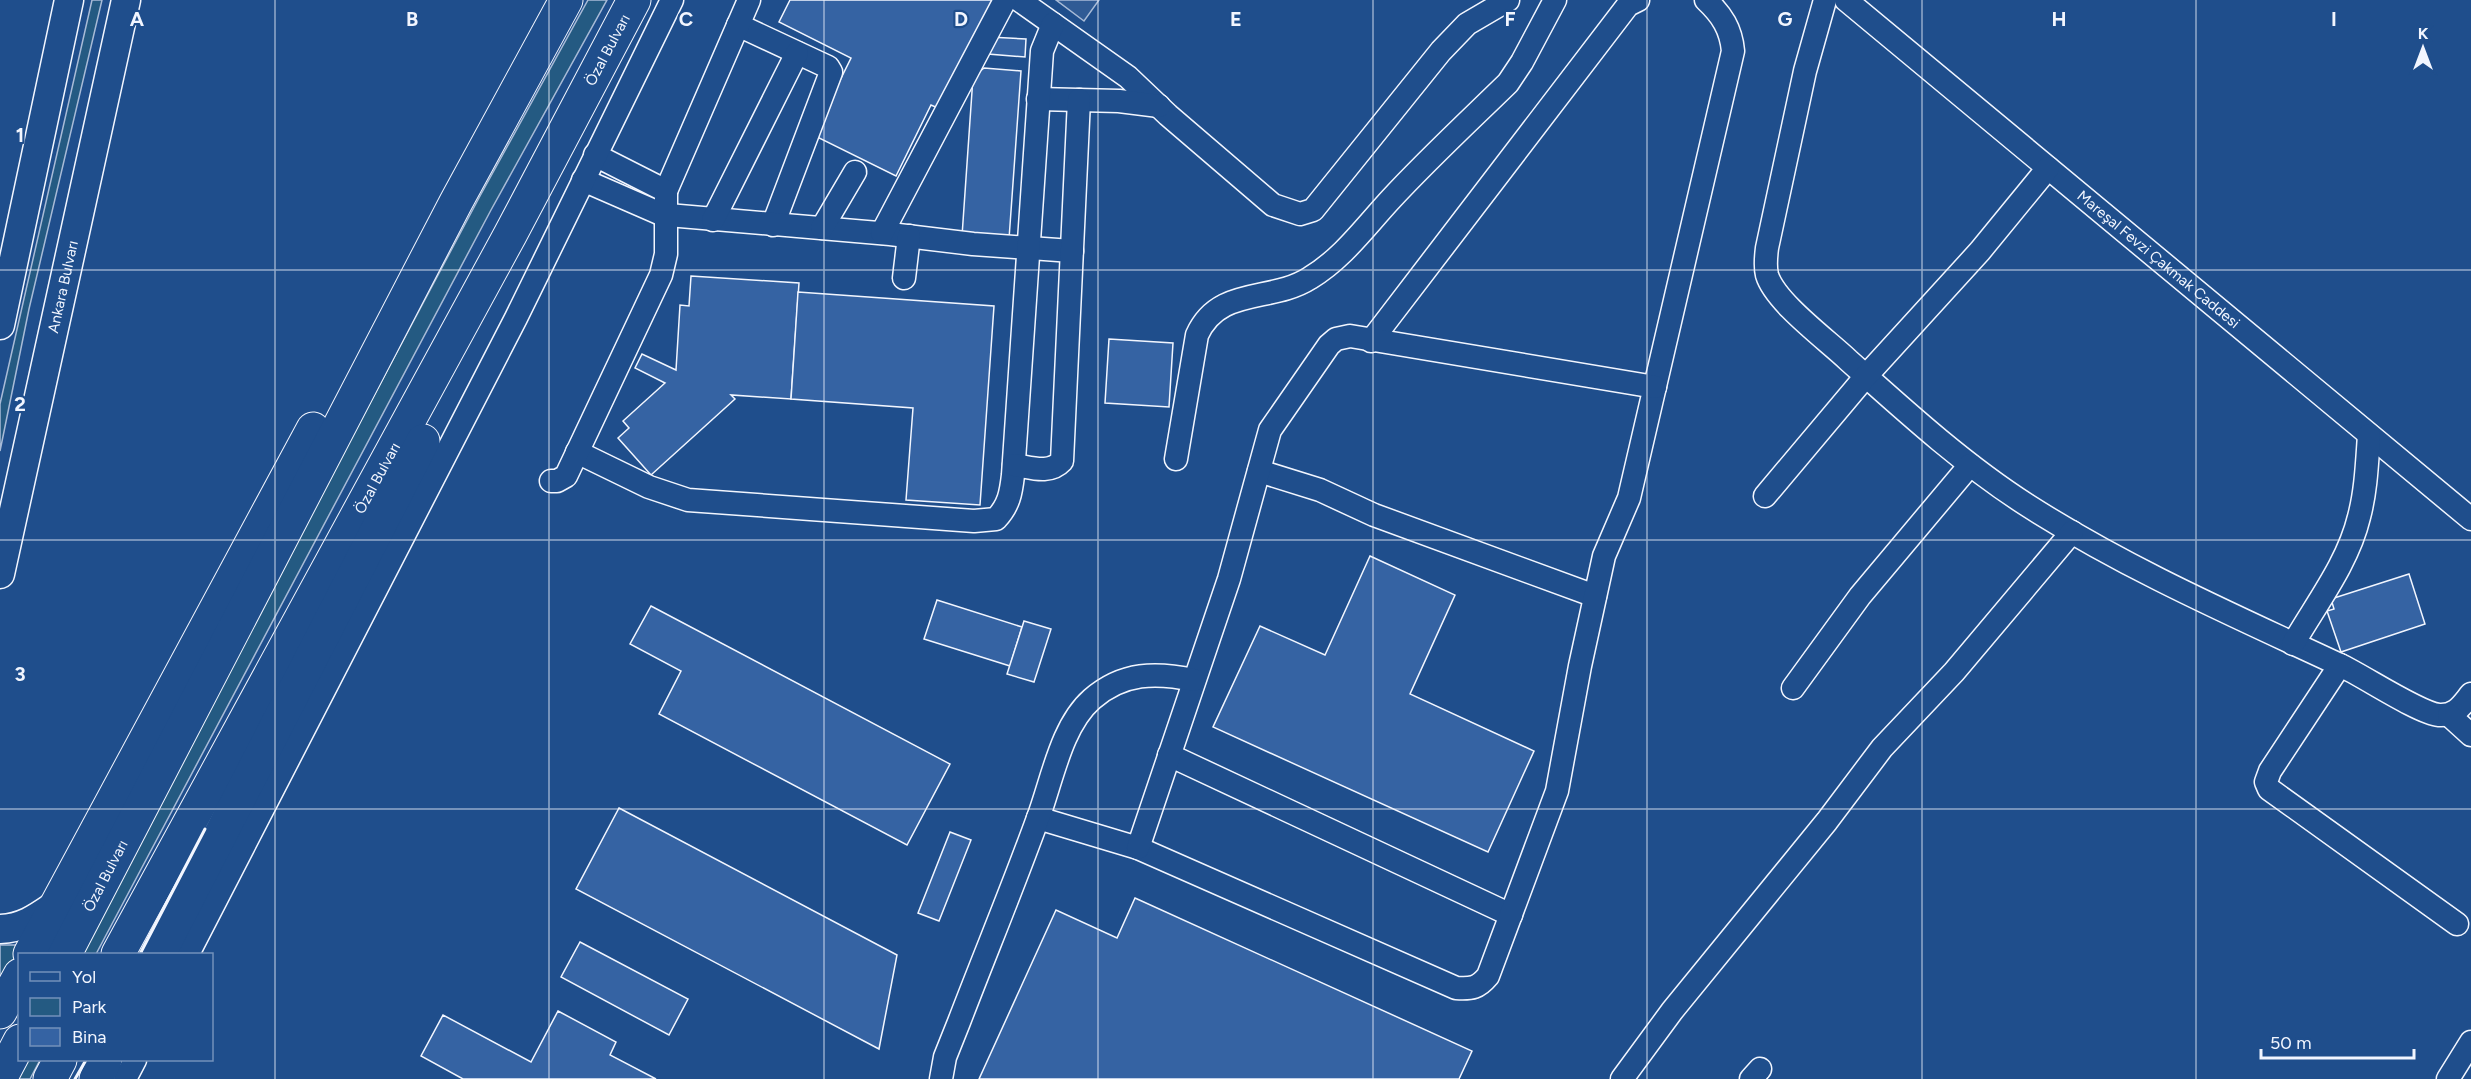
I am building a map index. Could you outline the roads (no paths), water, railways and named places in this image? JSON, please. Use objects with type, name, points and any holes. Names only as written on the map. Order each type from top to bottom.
[{"type":"highway","name":"Özal Bulvarı","points":[[66,953],[456,202],[566,0]]},
{"type":"highway","name":"Özal Bulvarı","points":[[119,953],[510,235],[634,0]]},
{"type":"highway","points":[[31,953],[350,358],[401,271],[456,202]]},
{"type":"highway","points":[[160,953],[428,431],[500,282],[510,235]]},
{"type":"highway","points":[[0,1012],[18,979]]},
{"type":"highway","points":[[0,1079],[18,1045]]},
{"type":"highway","points":[[50,1079],[59,1061]]},
{"type":"highway","points":[[96,1079],[104,1061]]},
{"type":"main road","points":[[0,325],[68,0]]},
{"type":"main road","name":"Ankara Bulvarı","points":[[0,574],[126,0]]},
{"type":"main road","points":[[0,929],[15,928],[31,923],[57,904]]},
{"type":"street","points":[[189,953],[516,318],[672,0]]},
{"type":"street","points":[[551,480],[557,481],[566,476],[662,275],[666,254],[668,216],[666,191],[749,0]]},
{"type":"street","points":[[882,233],[1005,0]]},
{"type":"street","points":[[1019,0],[1128,77],[1273,205],[1300,214],[1313,210],[1441,51],[1467,24],[1508,0]]},
{"type":"street","points":[[1176,459],[1197,335],[1204,321],[1221,306],[1308,280],[1335,261],[1392,197],[1508,83],[1522,62],[1555,0]]},
{"type":"street","points":[[1371,341],[1628,5],[1638,0]]},
{"type":"street","points":[[1038,818],[1138,848],[1456,988],[1472,989],[1480,986],[1488,976],[1557,791],[1604,556],[1629,498],[1733,51],[1730,30],[1722,17],[1706,0]]},
{"type":"street","points":[[1825,0],[1805,71],[1767,248],[1767,275],[1779,297],[1866,376],[1970,465],[2027,505],[2163,583],[2340,665],[2432,713],[2449,715],[2471,735]]},
{"type":"street","name":"Mareşal Fevzi Çakmak Caddesi","points":[[1846,0],[2471,519]]},
{"type":"street","points":[[577,452],[649,487],[688,500],[974,521],[996,519],[1006,507],[1010,496],[1014,465],[1042,51],[1053,24]]},
{"type":"street","points":[[738,25],[828,67],[831,77],[772,225]]},
{"type":"street","points":[[713,220],[797,53]]},
{"type":"street","points":[[1038,99],[1119,101],[1159,106]]},
{"type":"street","points":[[1014,465],[1047,470],[1056,468],[1062,461],[1079,100]]},
{"type":"street","points":[[596,155],[666,191]]},
{"type":"street","points":[[1765,496],[1866,376],[1980,251],[2048,168]]},
{"type":"street","points":[[822,228],[855,172]]},
{"type":"street","points":[[584,180],[668,216],[1072,251]]},
{"type":"street","points":[[904,278],[909,236]]},
{"type":"street","points":[[1138,848],[1229,579],[1270,430],[1329,345],[1344,337],[1655,387]]},
{"type":"street","points":[[2293,644],[2341,561],[2359,519],[2365,487],[2369,435]]},
{"type":"street","points":[[1793,688],[1860,596],[1970,465]]},
{"type":"street","points":[[1259,471],[1320,490],[1374,515],[1595,596]]},
{"type":"street","points":[[1622,1079],[1672,1011],[1827,821],[1882,748],[1954,672],[2072,532]]},
{"type":"street","points":[[2340,665],[2270,771],[2266,782],[2269,789],[2457,924]]},
{"type":"street","points":[[941,1079],[949,1042],[959,1022],[1038,818],[1070,725],[1092,699],[1109,686],[1135,676],[1174,676],[1194,680]]},
{"type":"street","points":[[2449,715],[2458,710],[2471,694]]},
{"type":"street","points":[[1169,755],[1511,915]]},
{"type":"street","points":[[2448,1079],[2471,1042]]},
{"type":"street","points":[[125,1079],[134,1061]]}]
